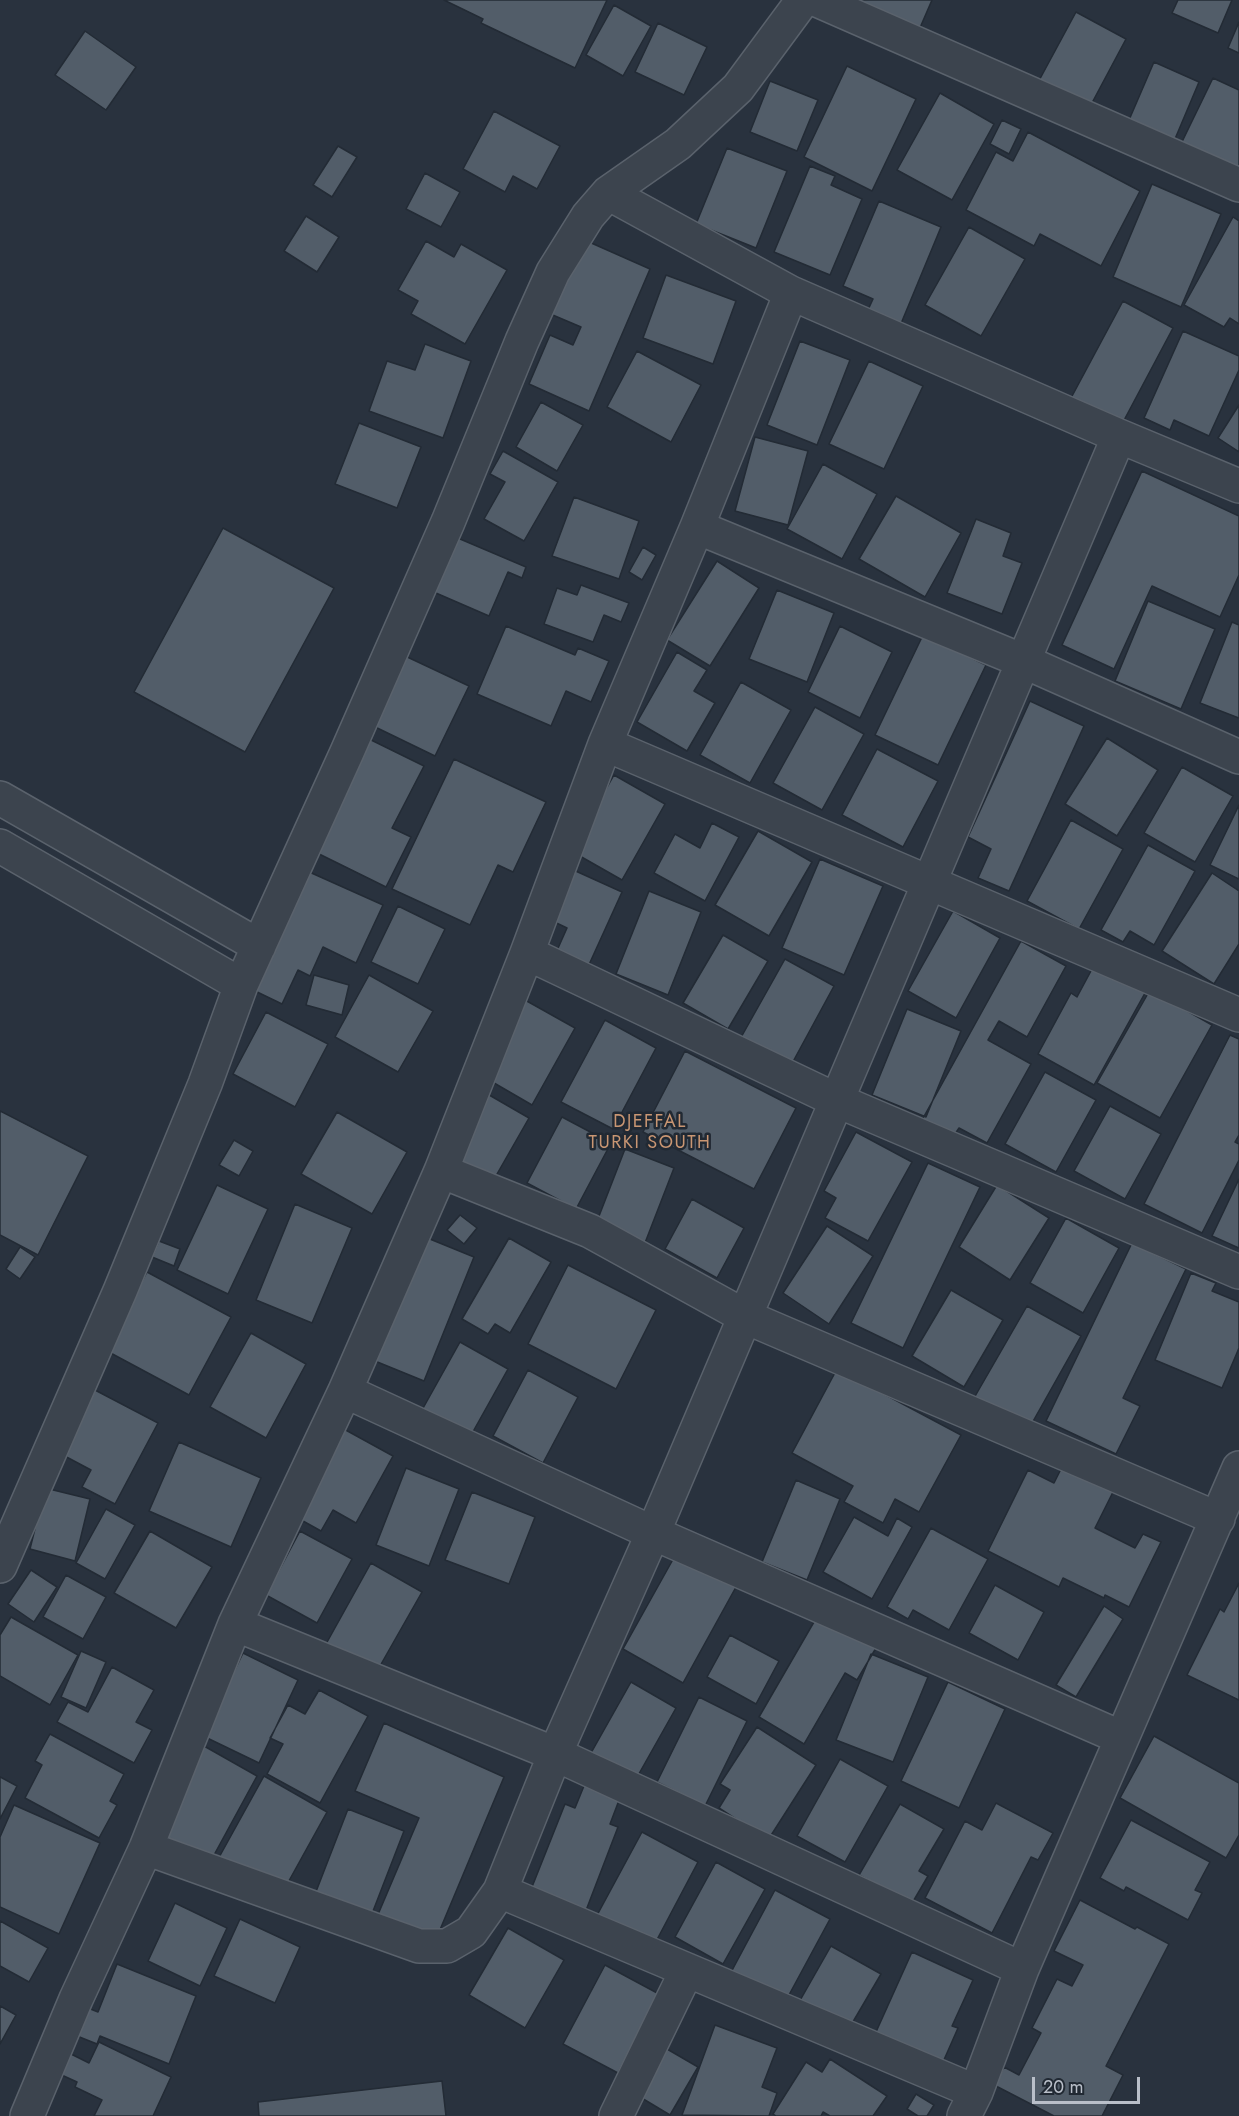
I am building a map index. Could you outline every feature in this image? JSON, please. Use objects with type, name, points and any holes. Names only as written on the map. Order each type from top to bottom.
[{"type":"street","points":[[0,1566],[120,1291],[205,1084],[241,984],[448,522],[542,296],[567,246],[608,193],[678,144],[738,88],[803,0]]},
{"type":"street","points":[[817,0],[1239,185]]},
{"type":"street","points":[[608,193],[791,293],[1239,486]]},
{"type":"street","points":[[27,2116],[76,1999],[146,1848],[236,1624],[345,1391],[441,1171],[527,953],[605,744],[697,527],[791,293]]},
{"type":"street","points":[[146,1848],[419,1946],[447,1946],[471,1932],[500,1891],[555,1754],[746,1317],[1119,436]]},
{"type":"street","points":[[697,527],[1023,661],[1239,757]]},
{"type":"street","points":[[605,744],[1239,1015]]},
{"type":"street","points":[[0,798],[259,946]]},
{"type":"street","points":[[0,846],[241,984]]},
{"type":"street","points":[[527,953],[837,1100],[1239,1272]]},
{"type":"street","points":[[441,1171],[590,1232],[746,1317],[1218,1518]]},
{"type":"street","points":[[345,1391],[653,1533],[1122,1738]]},
{"type":"street","points":[[500,1891],[687,1970],[970,2104],[1022,1970],[1239,1468]]},
{"type":"street","points":[[236,1624],[555,1754],[1022,1970]]},
{"type":"street","points":[[616,2116],[687,1970]]},
{"type":"building","points":[[444,0],[607,0],[575,68],[481,23],[483,19]]},
{"type":"building","points":[[838,0],[932,0],[916,37]]},
{"type":"building","points":[[1178,0],[1232,0],[1218,33],[1172,13]]},
{"type":"building","points":[[614,5],[651,26],[623,76],[586,55]]},
{"type":"building","points":[[1076,12],[1126,39],[1085,116],[1035,88]]},
{"type":"building","points":[[1239,22],[1239,53],[1228,48]]},
{"type":"building","points":[[658,23],[707,47],[684,95],[635,72]]},
{"type":"building","points":[[85,31],[136,67],[106,110],[55,75]]},
{"type":"building","points":[[1154,62],[1199,82],[1172,146],[1126,127]]},
{"type":"building","points":[[847,66],[916,99],[872,191],[804,157]]},
{"type":"building","points":[[1213,78],[1239,90],[1239,177],[1179,148]]},
{"type":"building","points":[[770,81],[818,100],[797,151],[750,132]]},
{"type":"building","points":[[940,93],[994,124],[952,200],[897,170]]},
{"type":"building","points":[[494,111],[560,146],[537,189],[513,176],[505,192],[463,169]]},
{"type":"building","points":[[1002,120],[1021,129],[1009,154],[990,144]]},
{"type":"building","points":[[1028,132],[1140,191],[1101,266],[1040,234],[1034,246],[966,210],[996,152],[1013,161]]},
{"type":"building","points":[[338,146],[357,157],[332,197],[313,185]]},
{"type":"building","points":[[727,148],[787,171],[756,248],[696,224]]},
{"type":"building","points":[[810,166],[835,176],[831,185],[862,199],[830,275],[774,252]]},
{"type":"building","points":[[425,173],[460,192],[441,227],[406,209]]},
{"type":"building","points":[[1152,184],[1221,214],[1181,307],[1113,277]]},
{"type":"building","points":[[879,201],[941,227],[900,326],[867,312],[873,299],[843,286]]},
{"type":"building","points":[[306,216],[339,237],[317,272],[284,251]]},
{"type":"building","points":[[1233,217],[1239,221],[1239,324],[1230,318],[1224,327],[1184,305]]},
{"type":"building","points":[[969,227],[1025,259],[981,336],[925,305]]},
{"type":"building","points":[[580,238],[650,269],[589,411],[529,384],[550,335],[573,345],[581,327],[548,313]]},
{"type":"building","points":[[426,241],[454,257],[461,244],[507,270],[465,344],[411,314],[418,301],[398,290]]},
{"type":"building","points":[[666,275],[736,301],[713,364],[643,338]]},
{"type":"building","points":[[1123,301],[1173,328],[1122,424],[1071,398]]},
{"type":"building","points":[[1183,331],[1239,356],[1239,370],[1209,436],[1174,420],[1170,430],[1144,418]]},
{"type":"building","points":[[800,341],[850,360],[817,445],[767,425]]},
{"type":"building","points":[[425,344],[471,361],[443,438],[369,411],[387,361],[415,370]]},
{"type":"building","points":[[637,351],[701,385],[671,442],[607,407]]},
{"type":"building","points":[[869,361],[923,386],[884,469],[829,444]]},
{"type":"building","points":[[541,402],[583,425],[557,471],[516,447]]},
{"type":"building","points":[[1239,405],[1239,452],[1218,438]]},
{"type":"building","points":[[359,423],[421,447],[397,508],[335,484]]},
{"type":"building","points":[[755,437],[808,451],[788,525],[735,511]]},
{"type":"building","points":[[503,451],[558,482],[524,541],[484,519],[505,482],[490,474]]},
{"type":"building","points":[[823,464],[877,494],[842,559],[787,529]]},
{"type":"building","points":[[1142,471],[1239,516],[1239,575],[1220,617],[1152,586],[1114,669],[1062,645]]},
{"type":"building","points":[[896,496],[961,533],[925,597],[859,559]]},
{"type":"building","points":[[574,497],[639,521],[619,579],[552,556]]},
{"type":"building","points":[[976,519],[1011,533],[1003,556],[1022,563],[1002,614],[947,593]]},
{"type":"building","points":[[223,528],[334,588],[245,752],[134,692]]},
{"type":"building","points":[[453,536],[526,567],[522,578],[508,572],[489,616],[429,590]]},
{"type":"building","points":[[643,547],[656,555],[642,580],[629,572]]},
{"type":"building","points":[[717,561],[759,588],[710,666],[667,640]]},
{"type":"building","points":[[581,585],[629,603],[621,622],[604,615],[593,642],[544,624],[557,588],[577,595]]},
{"type":"building","points":[[777,590],[834,613],[807,682],[749,659]]},
{"type":"building","points":[[1148,601],[1215,629],[1181,709],[1115,681]]},
{"type":"building","points":[[1232,622],[1239,625],[1239,718],[1200,703]]},
{"type":"building","points":[[506,626],[575,655],[578,648],[609,661],[591,702],[566,691],[551,726],[477,694]]},
{"type":"building","points":[[840,626],[892,652],[860,718],[808,692]]},
{"type":"building","points":[[923,635],[986,665],[938,765],[875,735]]},
{"type":"building","points":[[677,652],[707,670],[694,691],[715,703],[687,751],[637,722]]},
{"type":"building","points":[[403,655],[469,686],[435,756],[369,724]]},
{"type":"building","points":[[741,682],[791,710],[750,783],[700,755]]},
{"type":"building","points":[[1030,701],[1084,726],[1009,891],[978,878],[991,849],[968,837]]},
{"type":"building","points":[[815,707],[864,734],[822,810],[773,783]]},
{"type":"building","points":[[365,737],[424,766],[392,828],[411,837],[386,887],[309,849]]},
{"type":"building","points":[[1107,738],[1158,770],[1117,836],[1065,804]]},
{"type":"building","points":[[877,749],[938,781],[903,847],[842,815]]},
{"type":"building","points":[[454,759],[546,802],[513,872],[498,865],[470,925],[392,889]]},
{"type":"building","points":[[1182,767],[1233,796],[1195,862],[1144,833]]},
{"type":"building","points":[[614,775],[665,804],[622,880],[571,851]]},
{"type":"building","points":[[1239,805],[1239,879],[1210,865]]},
{"type":"building","points":[[1071,820],[1123,849],[1079,929],[1027,901]]},
{"type":"building","points":[[712,823],[739,837],[705,901],[654,873],[675,834],[700,848]]},
{"type":"building","points":[[758,831],[812,862],[769,936],[715,905]]},
{"type":"building","points":[[1148,845],[1195,871],[1154,945],[1130,931],[1123,942],[1101,930]]},
{"type":"building","points":[[820,859],[883,886],[844,975],[782,948]]},
{"type":"building","points":[[569,868],[622,892],[587,969],[555,955],[567,928],[546,918]]},
{"type":"building","points":[[307,871],[383,905],[356,963],[323,947],[310,976],[298,970],[282,1004],[253,990]]},
{"type":"building","points":[[1212,873],[1239,891],[1239,944],[1214,984],[1162,951]]},
{"type":"building","points":[[649,891],[701,912],[668,995],[616,974]]},
{"type":"building","points":[[398,906],[445,929],[418,984],[371,962]]},
{"type":"building","points":[[953,911],[1000,938],[956,1018],[908,991]]},
{"type":"building","points":[[723,935],[768,961],[728,1029],[683,1003]]},
{"type":"building","points":[[1021,941],[1066,966],[1027,1037],[999,1021],[988,1040],[1031,1064],[987,1143],[959,1128],[953,1137],[922,1120]]},
{"type":"building","points":[[1099,956],[1150,984],[1094,1085],[1038,1054],[1071,993],[1077,997]]},
{"type":"building","points":[[785,959],[834,986],[789,1069],[739,1041]]},
{"type":"building","points":[[314,975],[349,985],[342,1015],[306,1005]]},
{"type":"building","points":[[369,975],[433,1011],[398,1072],[335,1037]]},
{"type":"building","points":[[1150,990],[1212,1025],[1160,1118],[1097,1083]]},
{"type":"building","points":[[525,1000],[575,1028],[532,1105],[482,1076]]},
{"type":"building","points":[[907,1009],[961,1031],[926,1117],[872,1095]]},
{"type":"building","points":[[266,1012],[328,1044],[295,1107],[233,1074]]},
{"type":"building","points":[[605,1020],[656,1048],[613,1129],[561,1102]]},
{"type":"building","points":[[1230,1035],[1239,1039],[1239,1135],[1235,1142],[1239,1144],[1239,1160],[1202,1233],[1144,1204]]},
{"type":"building","points":[[685,1051],[796,1108],[754,1189],[643,1132]]},
{"type":"building","points":[[1045,1072],[1096,1100],[1056,1172],[1005,1144]]},
{"type":"building","points":[[484,1092],[529,1118],[493,1181],[448,1155]]},
{"type":"building","points":[[1110,1106],[1161,1134],[1125,1199],[1074,1171]]},
{"type":"building","points":[[0,1111],[88,1156],[38,1255],[0,1235]]},
{"type":"building","points":[[337,1112],[407,1152],[372,1214],[301,1174]]},
{"type":"building","points":[[562,1117],[611,1143],[576,1209],[527,1183]]},
{"type":"building","points":[[856,1132],[912,1162],[868,1241],[825,1218],[836,1198],[824,1191]]},
{"type":"building","points":[[234,1140],[253,1151],[239,1176],[219,1165]]},
{"type":"building","points":[[625,1149],[674,1168],[643,1248],[594,1229]]},
{"type":"building","points":[[928,1163],[980,1187],[903,1348],[851,1323]]},
{"type":"building","points":[[1239,1179],[1239,1248],[1212,1236]]},
{"type":"building","points":[[217,1185],[268,1209],[228,1294],[177,1270]]},
{"type":"building","points":[[997,1185],[1049,1218],[1010,1280],[959,1247]]},
{"type":"building","points":[[692,1199],[744,1228],[717,1278],[665,1249]]},
{"type":"building","points":[[295,1204],[352,1228],[312,1323],[256,1300]]},
{"type":"building","points":[[460,1215],[477,1228],[464,1244],[447,1230]]},
{"type":"building","points":[[1066,1218],[1119,1248],[1083,1313],[1030,1283]]},
{"type":"building","points":[[827,1226],[873,1256],[829,1324],[783,1293]]},
{"type":"building","points":[[420,1235],[474,1257],[424,1381],[370,1359]]},
{"type":"building","points":[[509,1238],[551,1262],[510,1333],[495,1324],[488,1334],[462,1319]]},
{"type":"building","points":[[159,1241],[180,1249],[174,1266],[152,1257]]},
{"type":"building","points":[[1132,1243],[1186,1269],[1123,1398],[1140,1406],[1116,1454],[1046,1421]]},
{"type":"building","points":[[20,1247],[35,1257],[20,1279],[6,1269]]},
{"type":"building","points":[[568,1265],[656,1310],[616,1389],[528,1344]]},
{"type":"building","points":[[147,1272],[231,1317],[189,1395],[105,1350]]},
{"type":"building","points":[[1191,1273],[1216,1283],[1212,1291],[1239,1302],[1239,1348],[1222,1388],[1155,1360]]},
{"type":"building","points":[[951,1290],[1003,1320],[964,1387],[912,1356]]},
{"type":"building","points":[[1027,1306],[1081,1336],[1027,1432],[970,1405]]},
{"type":"building","points":[[251,1333],[306,1364],[266,1438],[210,1407]]},
{"type":"building","points":[[460,1342],[508,1369],[470,1437],[422,1410]]},
{"type":"building","points":[[837,1369],[961,1435],[919,1512],[895,1499],[883,1523],[844,1502],[853,1486],[792,1453]]},
{"type":"building","points":[[528,1370],[578,1397],[543,1463],[493,1436]]},
{"type":"building","points":[[93,1389],[158,1423],[115,1504],[82,1487],[91,1470],[59,1453]]},
{"type":"building","points":[[342,1428],[393,1456],[356,1523],[333,1510],[321,1531],[294,1516]]},
{"type":"building","points":[[179,1442],[261,1478],[231,1547],[149,1511]]},
{"type":"building","points":[[1064,1463],[1115,1488],[1095,1528],[1135,1548],[1143,1534],[1161,1542],[1129,1607],[1105,1595],[1104,1598],[1063,1578],[1059,1587],[988,1551],[1028,1470],[1054,1483]]},
{"type":"building","points":[[406,1468],[459,1489],[429,1566],[376,1545]]},
{"type":"building","points":[[796,1480],[840,1499],[807,1580],[762,1562]]},
{"type":"building","points":[[45,1488],[90,1499],[75,1561],[30,1549]]},
{"type":"building","points":[[472,1492],[535,1517],[509,1584],[445,1560]]},
{"type":"building","points":[[106,1509],[135,1525],[105,1579],[76,1563]]},
{"type":"building","points":[[854,1517],[888,1536],[897,1518],[912,1527],[872,1599],[823,1572]]},
{"type":"building","points":[[931,1528],[988,1559],[949,1630],[913,1610],[908,1619],[887,1607]]},
{"type":"building","points":[[150,1531],[212,1567],[176,1628],[114,1593]]},
{"type":"building","points":[[300,1531],[352,1559],[317,1623],[266,1595]]},
{"type":"building","points":[[676,1554],[736,1587],[683,1683],[623,1649]]},
{"type":"building","points":[[371,1563],[422,1592],[376,1673],[326,1644]]},
{"type":"building","points":[[31,1570],[57,1587],[34,1622],[8,1604]]},
{"type":"building","points":[[66,1575],[106,1597],[83,1639],[43,1617]]},
{"type":"building","points":[[1239,1583],[1239,1700],[1187,1675],[1220,1609],[1224,1612]]},
{"type":"building","points":[[995,1585],[1044,1612],[1018,1660],[969,1633]]},
{"type":"building","points":[[1104,1606],[1123,1619],[1076,1697],[1056,1685]]},
{"type":"building","points":[[818,1615],[876,1648],[857,1680],[845,1673],[804,1744],[759,1717]]},
{"type":"building","points":[[11,1617],[78,1655],[50,1705],[0,1676],[0,1635]]},
{"type":"building","points":[[730,1635],[779,1661],[756,1704],[707,1677]]},
{"type":"building","points":[[81,1651],[106,1662],[86,1708],[61,1697]]},
{"type":"building","points":[[243,1653],[298,1680],[259,1763],[203,1736]]},
{"type":"building","points":[[871,1654],[928,1677],[893,1762],[836,1740]]},
{"type":"building","points":[[112,1667],[154,1690],[136,1722],[152,1730],[134,1763],[57,1722],[68,1702],[88,1712]]},
{"type":"building","points":[[631,1682],[676,1708],[636,1779],[591,1753]]},
{"type":"building","points":[[948,1682],[1005,1709],[959,1808],[901,1781]]},
{"type":"building","points":[[319,1690],[368,1716],[320,1803],[267,1774],[283,1744],[270,1738],[288,1705],[305,1714]]},
{"type":"building","points":[[699,1697],[747,1721],[705,1806],[657,1782]]},
{"type":"building","points":[[384,1723],[504,1777],[434,1944],[371,1931],[419,1818],[355,1791]]},
{"type":"building","points":[[757,1727],[816,1765],[768,1840],[719,1808],[730,1790],[720,1784]]},
{"type":"building","points":[[50,1734],[124,1774],[110,1801],[117,1805],[99,1838],[25,1798],[42,1765],[35,1761]]},
{"type":"building","points":[[1154,1736],[1239,1783],[1239,1835],[1226,1858],[1120,1798]]},
{"type":"building","points":[[204,1746],[257,1776],[208,1866],[155,1836]]},
{"type":"building","points":[[840,1759],[888,1786],[845,1862],[797,1836]]},
{"type":"building","points":[[264,1776],[327,1812],[280,1897],[217,1861]]},
{"type":"building","points":[[0,1777],[17,1786],[0,1819]]},
{"type":"building","points":[[586,1781],[621,1795],[610,1824],[618,1827],[585,1913],[530,1892],[565,1804],[575,1808]]},
{"type":"building","points":[[996,1803],[1053,1833],[1038,1860],[1031,1857],[992,1933],[925,1898],[965,1821],[982,1830]]},
{"type":"building","points":[[900,1804],[944,1829],[919,1871],[928,1876],[911,1905],[859,1875]]},
{"type":"building","points":[[14,1805],[100,1843],[59,1934],[0,1907],[0,1837]]},
{"type":"building","points":[[348,1809],[404,1831],[368,1924],[312,1902]]},
{"type":"building","points":[[1131,1820],[1210,1862],[1195,1890],[1202,1893],[1188,1920],[1126,1887],[1124,1891],[1100,1878]]},
{"type":"building","points":[[642,1832],[698,1862],[652,1949],[595,1919]]},
{"type":"building","points":[[716,1862],[765,1889],[723,1964],[675,1937]]},
{"type":"building","points":[[775,1890],[830,1919],[783,2006],[729,1976]]},
{"type":"building","points":[[1080,1900],[1169,1944],[1106,2066],[1123,2075],[1102,2116],[1054,2116],[994,2085],[1004,2067],[1019,2075],[1041,2033],[1032,2028],[1057,1979],[1072,1986],[1083,1965],[1054,1951]]},
{"type":"building","points":[[175,1903],[227,1928],[200,1986],[148,1961]]},
{"type":"building","points":[[240,1919],[300,1947],[275,2003],[214,1976]]},
{"type":"building","points":[[0,1921],[48,1948],[29,1982],[0,1966]]},
{"type":"building","points":[[508,1928],[564,1960],[525,2028],[469,1995]]},
{"type":"building","points":[[831,1946],[881,1974],[847,2032],[798,2004]]},
{"type":"building","points":[[912,1952],[973,1980],[952,2026],[958,2028],[943,2062],[876,2032]]},
{"type":"building","points":[[117,1964],[196,1996],[169,2064],[100,2036],[97,2044],[72,2034],[83,2006],[98,2012]]},
{"type":"building","points":[[605,1965],[659,1994],[618,2073],[563,2044]]},
{"type":"building","points":[[0,2006],[16,2015],[0,2044]]},
{"type":"building","points":[[715,2025],[777,2048],[762,2087],[777,2093],[769,2116],[682,2115]]},
{"type":"building","points":[[99,2042],[171,2077],[153,2116],[94,2116],[102,2100],[75,2087],[77,2082],[55,2072],[65,2051],[89,2063]]},
{"type":"building","points":[[667,2049],[698,2067],[670,2115],[640,2097]]},
{"type":"building","points":[[830,2059],[887,2096],[873,2116],[830,2116],[823,2112],[821,2116],[776,2116],[773,2114],[806,2062],[822,2072]]},
{"type":"building","points":[[442,2081],[446,2116],[259,2116],[258,2102]]},
{"type":"building","points":[[916,2094],[934,2105],[927,2116],[918,2116],[907,2109]]},
{"type":"district","name":"DJEFFAL TURKI SOUTH","points":[[650,1133]]}]
